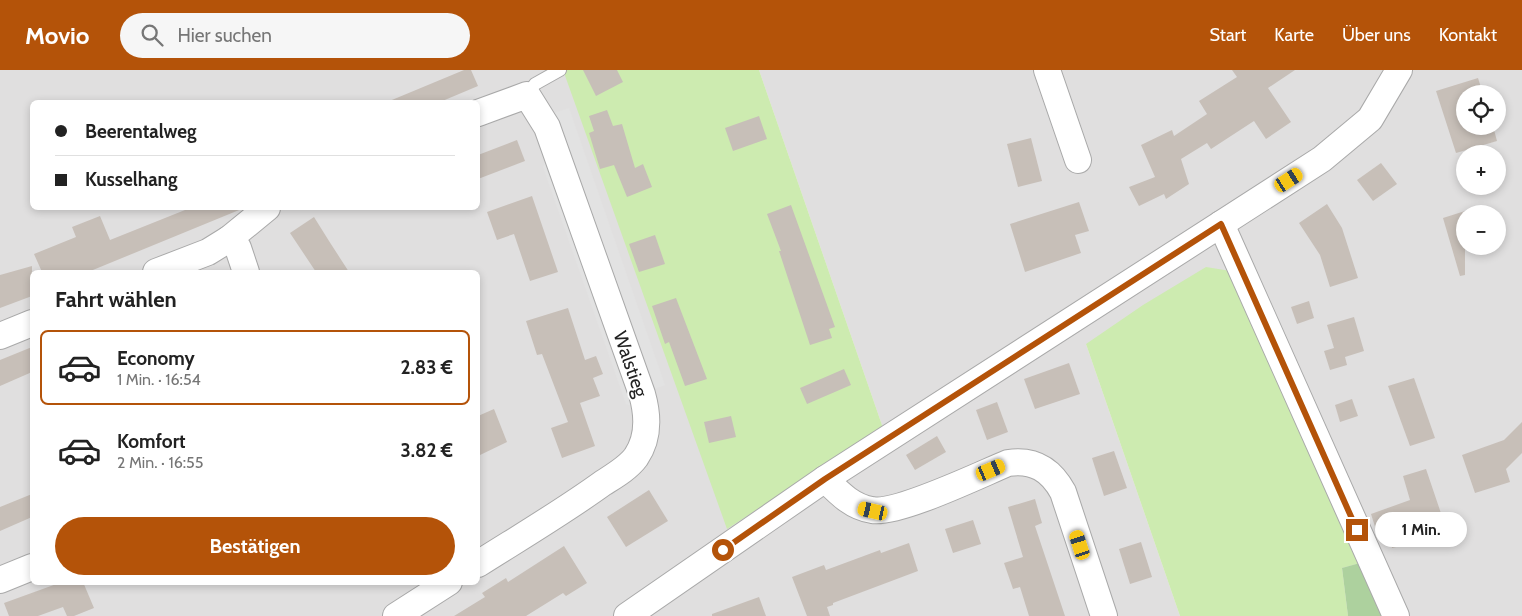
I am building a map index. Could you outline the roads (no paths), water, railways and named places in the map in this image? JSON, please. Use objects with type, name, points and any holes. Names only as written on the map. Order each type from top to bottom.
[{"type":"street","points":[[1047,70],[1078,160]]},
{"type":"street","points":[[628,616],[825,479],[1322,158],[1370,119],[1399,70]]},
{"type":"street","points":[[480,112],[527,94]]},
{"type":"street","name":"Walstieg","points":[[480,563],[625,468],[636,457],[646,432],[645,405],[548,127],[527,94]]},
{"type":"street","points":[[161,270],[208,252],[229,239],[265,210]]},
{"type":"street","points":[[1221,224],[1396,616]]},
{"type":"street","points":[[229,239],[238,248],[245,270]]},
{"type":"street","points":[[0,336],[30,323]]},
{"type":"street","points":[[825,479],[853,503],[862,508],[882,512],[902,506],[1008,463],[1027,461],[1034,463],[1049,472],[1063,492],[1104,616]]},
{"type":"street","points":[[0,580],[30,568]]},
{"type":"street","points":[[396,616],[444,585]]},
{"type":"lane","points":[[527,94],[535,84],[560,70]]}]
